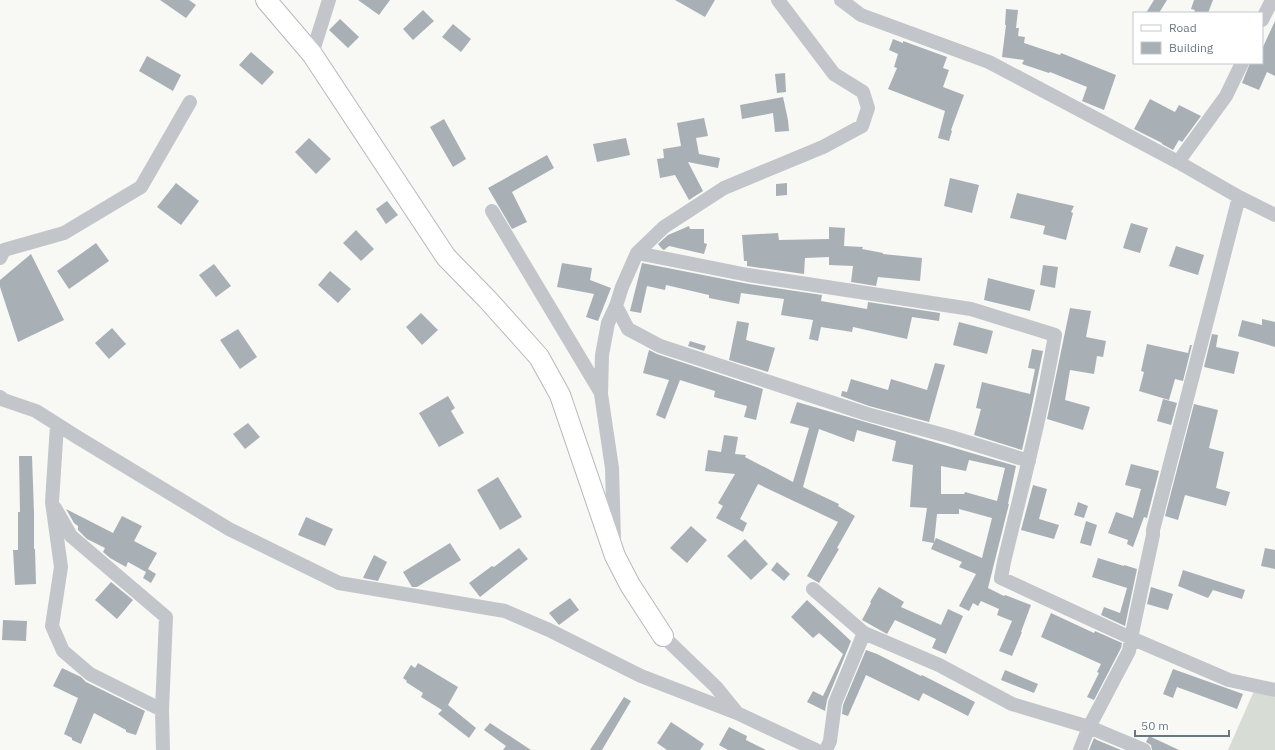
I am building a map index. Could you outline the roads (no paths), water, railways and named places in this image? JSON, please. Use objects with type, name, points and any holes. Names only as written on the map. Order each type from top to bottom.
[{"type":"street","points":[[266,0],[312,54],[446,257],[488,300],[538,356],[560,395],[615,556],[630,585],[662,636],[716,687],[737,713]]},
{"type":"street","points":[[312,54],[329,0]]},
{"type":"street","points":[[615,556],[612,468],[601,394],[602,355],[608,323],[637,253],[664,227],[724,188],[823,146],[862,126],[868,108],[863,92],[834,74],[778,0]]},
{"type":"street","points":[[841,0],[861,15],[989,62],[1275,215]]},
{"type":"street","points":[[1263,18],[1272,0]]},
{"type":"street","points":[[1178,162],[1226,96],[1242,64]]},
{"type":"street","points":[[0,258],[4,250],[64,233],[141,186],[190,102]]},
{"type":"street","points":[[1080,750],[1089,728],[1129,651],[1130,638],[1153,530],[1239,197]]},
{"type":"street","points":[[492,211],[601,394]]},
{"type":"street","points":[[637,253],[748,275],[971,309],[1055,335],[1050,369],[1001,578],[1130,638],[1229,680],[1275,690]]},
{"type":"street","points":[[616,306],[628,329],[660,346],[867,414],[951,437],[1029,461]]},
{"type":"street","points":[[0,397],[4,400],[36,410],[57,425],[229,529],[340,583],[505,611],[549,630],[641,676],[737,713],[816,750]]},
{"type":"street","points":[[57,425],[52,502],[61,567],[52,626],[63,651],[90,674],[162,710]]},
{"type":"street","points":[[52,502],[72,536],[166,617],[162,710],[162,750]]},
{"type":"street","points":[[813,589],[864,633],[939,665],[1012,704],[1089,728],[1144,750]]},
{"type":"street","points":[[826,750],[830,741],[835,703],[864,633]]}]
